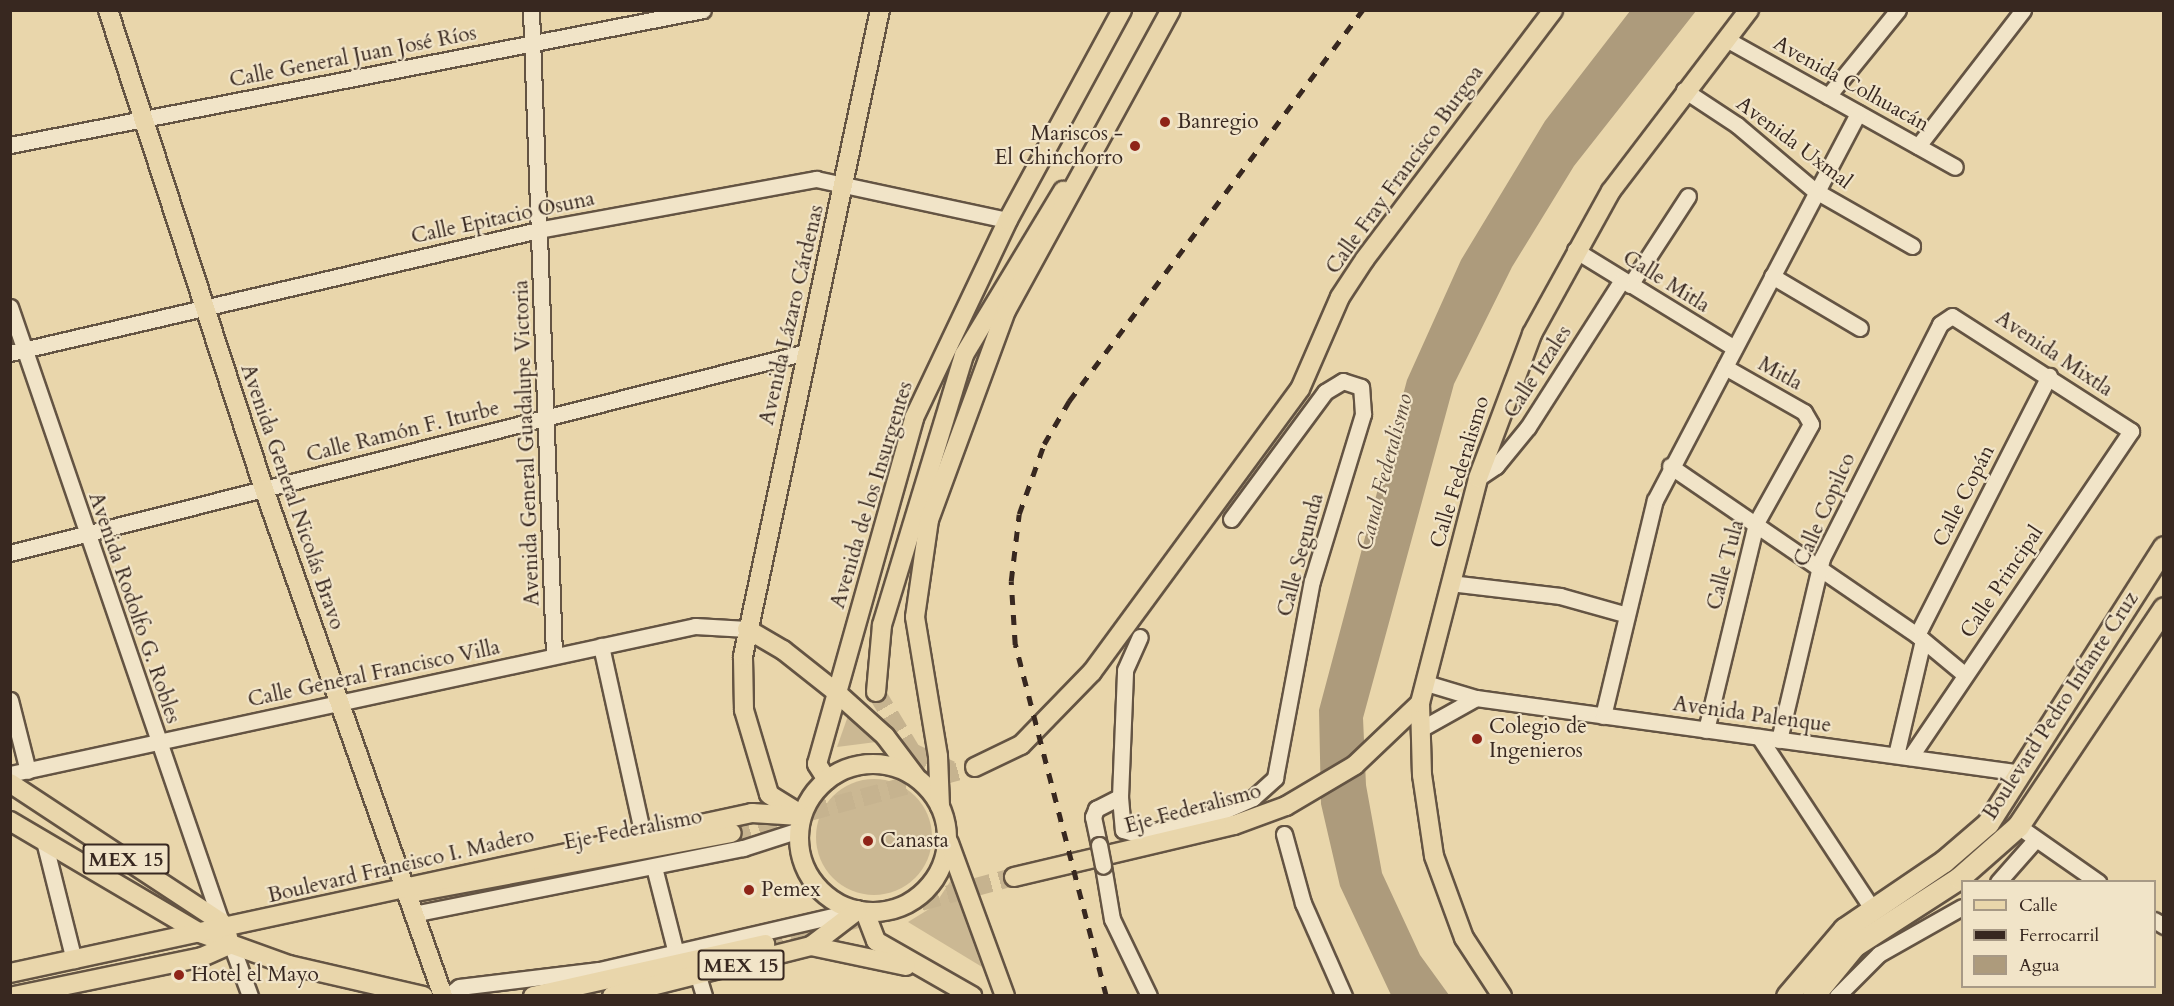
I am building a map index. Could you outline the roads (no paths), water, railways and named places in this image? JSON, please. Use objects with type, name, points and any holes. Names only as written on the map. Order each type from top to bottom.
[{"type":"highway","name":"Boulevard Pedro Infante Cruz","points":[[1787,996],[1818,953],[1871,907],[1969,843],[2022,773],[2163,547]]},
{"type":"highway","name":"Boulevard Pedro Infante Cruz","points":[[1812,996],[1854,946],[1959,878],[2018,826],[2163,608]]},
{"type":"main road","name":"Avenida General Nicolás Bravo","points":[[108,10],[264,489],[402,889],[443,996]]},
{"type":"main road","name":"Avenida Lázaro Cárdenas","points":[[801,820],[769,794],[747,722],[741,677],[747,629],[806,352],[845,183],[880,10]]},
{"type":"main road","name":"Avenida de los Insurgentes","points":[[827,780],[817,764],[914,418],[1008,220],[1122,10]]},
{"type":"main road","points":[[1005,996],[955,868],[940,806],[938,756],[915,617],[929,520],[994,336],[1171,10]]},
{"type":"main road","name":"Calle Fray Francisco Burgoa","points":[[975,767],[1013,750],[1051,718],[1092,672],[1300,389],[1346,287],[1553,10]]},
{"type":"main road","name":"Calle Federalismo","points":[[1502,996],[1464,938],[1444,890],[1426,819],[1419,730],[1413,708],[1426,683],[1478,478],[1518,366],[1575,250],[1684,90],[1749,10]]},
{"type":"main road","points":[[876,692],[882,625],[964,355],[1029,239],[1102,134]]},
{"type":"main road","points":[[747,629],[783,650],[836,692],[885,736],[940,806]]},
{"type":"main road","name":"Eje Federalismo","points":[[1014,877],[1234,825],[1286,806],[1355,765],[1413,708]]},
{"type":"main road","points":[[918,780],[873,764],[827,780],[801,820],[806,870],[817,887],[862,911],[876,941],[937,973],[972,996]]},
{"type":"main road","name":"MEX 15","points":[[10,783],[226,931],[354,982],[423,996]]},
{"type":"main road","name":"Boulevard Francisco I. Madero","points":[[14,996],[81,989],[202,957],[226,931],[643,835],[752,813],[801,820]]},
{"type":"main road","name":"MEX 15","points":[[10,820],[201,933],[226,931]]},
{"type":"main road","name":"Eje Federalismo","points":[[402,889],[425,894],[732,833]]},
{"type":"main road","points":[[862,911],[907,904],[924,892],[937,875],[947,834]]},
{"type":"main road","name":"MEX 15","points":[[612,996],[811,946],[862,911]]},
{"type":"main road","points":[[10,973],[201,933]]},
{"type":"main road","points":[[533,996],[765,944]]},
{"type":"main road","points":[[811,946],[937,973]]},
{"type":"street","name":"Avenida General Guadalupe Victoria","points":[[531,10],[543,230],[554,656]]},
{"type":"street","name":"Calle General Juan José Ríos","points":[[10,145],[703,10]]},
{"type":"street","points":[[1828,96],[1898,10]]},
{"type":"street","points":[[1918,146],[2023,10]]},
{"type":"street","name":"Avenida Colhuacán","points":[[1726,39],[1955,166]]},
{"type":"street","name":"Avenida Uxmal","points":[[1684,90],[1737,125],[1814,190],[1912,246]]},
{"type":"street","points":[[1603,716],[1640,545],[1671,466],[1725,367],[1814,190],[1858,113]]},
{"type":"street","name":"Calle Epitacio Osuna","points":[[18,351],[543,230],[816,179],[845,183],[1008,220]]},
{"type":"street","name":"Calle Itzales","points":[[1478,478],[1496,466],[1528,427],[1626,282],[1688,196]]},
{"type":"street","name":"Calle Mitla","points":[[1575,250],[1734,348]]},
{"type":"street","points":[[1772,276],[1860,328]]},
{"type":"street","name":"Avenida Rodolfo G. Robles","points":[[10,307],[18,351],[87,534],[158,743],[250,996]]},
{"type":"street","name":"Avenida Mixtla","points":[[1952,316],[2049,376],[2131,431]]},
{"type":"street","name":"Calle Copilco","points":[[1779,740],[1819,569],[1940,324],[1952,316]]},
{"type":"street","name":"Calle Ramón F. Iturbe","points":[[10,553],[806,352]]},
{"type":"street","name":"Mitla","points":[[1725,367],[1810,420]]},
{"type":"street","name":"Calle Copán","points":[[1903,756],[1920,638],[2049,376]]},
{"type":"street","name":"Calle Segunda","points":[[1120,798],[1128,834],[1197,821],[1267,788],[1284,745],[1312,581],[1363,414],[1364,395],[1354,382],[1344,381],[1324,392],[1231,519]]},
{"type":"street","name":"Calle Tula","points":[[1706,730],[1756,523],[1810,420]]},
{"type":"street","name":"Calle Principal","points":[[1903,756],[1964,674],[2131,431]]},
{"type":"street","points":[[1671,466],[1920,638],[1964,674]]},
{"type":"street","points":[[1450,583],[1560,596],[1624,614]]},
{"type":"street","name":"Calle General Francisco Villa","points":[[10,774],[695,626],[747,629]]},
{"type":"street","points":[[1140,637],[1125,670],[1120,798],[1096,809],[1099,845],[1112,919],[1149,996]]},
{"type":"street","points":[[601,646],[643,835]]},
{"type":"street","name":"Avenida Palenque","points":[[1426,683],[1476,699],[2022,773]]},
{"type":"street","points":[[1419,730],[1476,699]]},
{"type":"street","points":[[10,700],[28,771]]},
{"type":"street","points":[[1759,737],[1871,907]]},
{"type":"street","points":[[413,914],[654,867],[801,820]]},
{"type":"street","points":[[2018,826],[2095,880]]},
{"type":"street","points":[[1284,834],[1303,903],[1344,996]]},
{"type":"street","points":[[2000,880],[2036,840]]},
{"type":"street","points":[[44,841],[74,960]]},
{"type":"street","points":[[654,867],[676,953]]},
{"type":"street","points":[[1837,996],[1879,954],[1961,908]]},
{"type":"street","points":[[448,996],[459,987],[537,981],[676,953],[862,911]]},
{"type":"street","points":[[698,976],[704,996]]},
{"type":"water","name":"Canal Federalismo","points":[[1630,11],[1696,11],[1574,166],[1512,267],[1454,384],[1363,718],[1366,785],[1382,873],[1420,955],[1449,995],[1391,995],[1340,886],[1321,804],[1319,710],[1407,380],[1461,260],[1545,121]]},
{"type":"tunnel","points":[[876,692],[912,752],[951,770]]},
{"type":"tunnel","points":[[732,833],[975,767]]},
{"type":"tunnel","points":[[765,944],[1014,877]]},
{"type":"railway","points":[[1106,996],[1015,645],[1011,581],[1019,514],[1044,444],[1069,401],[1363,10]]},
{"type":"place","name":"Banregio","points":[[1165,122]]},
{"type":"place","name":"Mariscos - El Chinchorro","points":[[1135,146]]},
{"type":"place","name":"Colegio de Ingenieros","points":[[1477,739]]},
{"type":"place","name":"Canasta","points":[[868,841]]},
{"type":"place","name":"Pemex","points":[[749,890]]},
{"type":"place","name":"Hotel el Mayo","points":[[179,975]]}]
